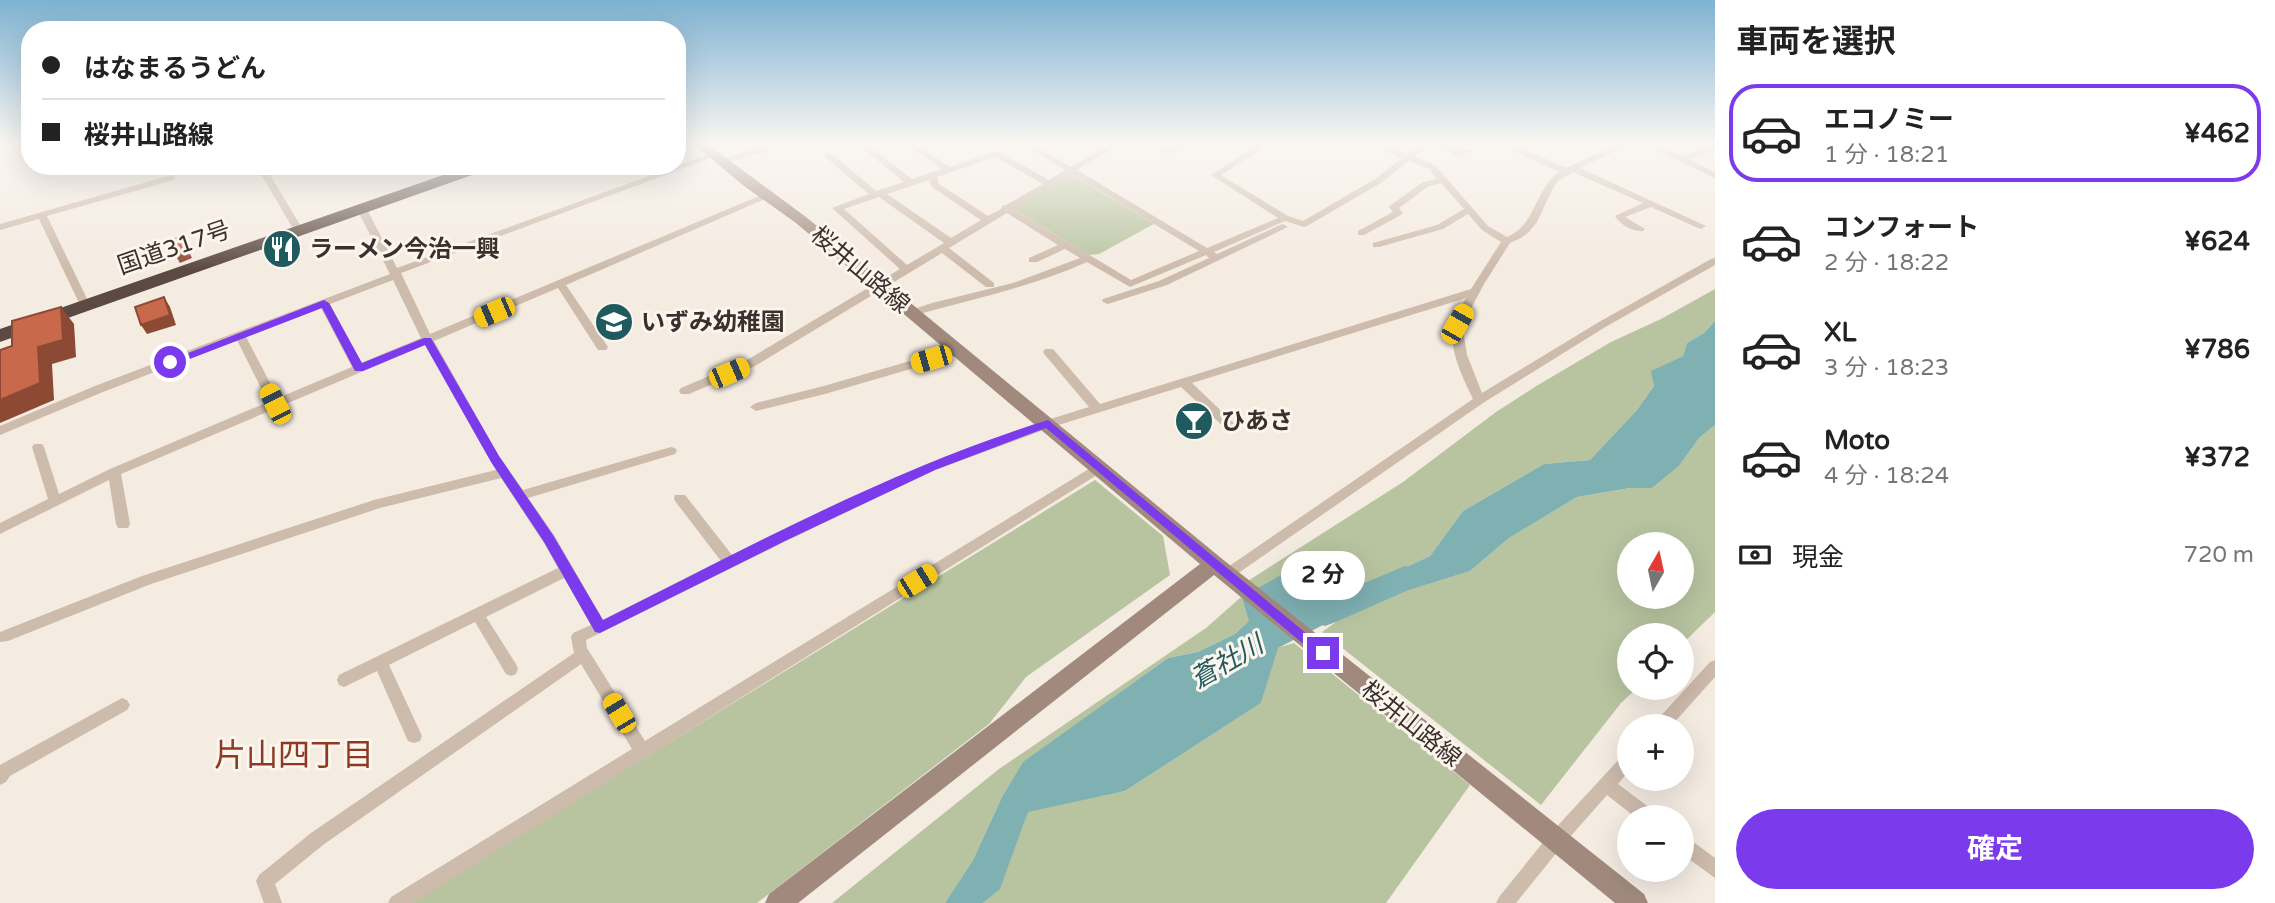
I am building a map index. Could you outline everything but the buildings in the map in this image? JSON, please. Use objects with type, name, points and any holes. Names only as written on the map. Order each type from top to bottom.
[{"type":"highway","name":"国道317号","points":[[0,336],[427,186]]},
{"type":"main road","name":"桜井山路線","points":[[754,186],[801,220],[879,287],[1101,467],[1227,575],[1635,903]]},
{"type":"main road","points":[[778,903],[1227,575]]},
{"type":"street","points":[[0,227],[143,186]]},
{"type":"street","points":[[272,186],[298,230]]},
{"type":"street","points":[[0,431],[396,274],[538,222],[583,201],[630,186]]},
{"type":"street","points":[[867,186],[946,245],[990,285]]},
{"type":"street","points":[[899,186],[837,208],[907,270]]},
{"type":"street","points":[[937,186],[987,220]]},
{"type":"street","points":[[685,391],[751,363],[1043,186]]},
{"type":"street","points":[[1100,186],[1217,258]]},
{"type":"street","points":[[1234,186],[1290,219],[1304,224],[1369,186]]},
{"type":"street","points":[[1361,233],[1398,213],[1394,206],[1423,186]]},
{"type":"street","points":[[1449,186],[1485,228],[1506,241]]},
{"type":"street","points":[[1479,400],[1465,373],[1457,324],[1506,241],[1518,238],[1532,222],[1551,186]]},
{"type":"street","points":[[1611,186],[1701,226]]},
{"type":"street","points":[[0,529],[114,472],[767,196]]},
{"type":"street","points":[[1640,229],[1622,220],[1620,216],[1652,203]]},
{"type":"street","points":[[1005,208],[1130,284],[1290,219]]},
{"type":"street","points":[[362,209],[428,340],[504,473],[567,570],[600,628]]},
{"type":"street","points":[[1376,245],[1440,227],[1469,209]]},
{"type":"street","points":[[42,215],[85,305]]},
{"type":"street","points":[[1107,301],[1163,283],[1290,219]]},
{"type":"street","points":[[1033,260],[1065,245]]},
{"type":"street","points":[[912,313],[937,302],[976,296],[1071,266],[1087,258]]},
{"type":"street","points":[[1227,575],[1479,400],[1603,324],[1715,261]]},
{"type":"street","points":[[560,284],[601,347]]},
{"type":"street","points":[[642,751],[580,649],[578,637],[931,467],[1097,408],[1476,291]]},
{"type":"street","points":[[324,303],[359,369]]},
{"type":"street","points":[[240,335],[275,404]]},
{"type":"street","points":[[756,407],[958,351]]},
{"type":"street","points":[[1049,352],[1097,408]]},
{"type":"street","points":[[1183,382],[1230,427]]},
{"type":"street","points":[[38,447],[55,501]]},
{"type":"street","points":[[520,496],[671,451]]},
{"type":"street","points":[[397,903],[1101,467]]},
{"type":"street","points":[[114,472],[123,524]]},
{"type":"street","points":[[3,636],[147,580],[379,503],[504,473]]},
{"type":"street","points":[[680,498],[730,563]]},
{"type":"street","points":[[344,680],[567,570]]},
{"type":"street","points":[[477,614],[511,669]]},
{"type":"street","points":[[273,903],[265,881],[272,874],[317,839],[583,654]]},
{"type":"street","points":[[380,662],[414,736]]},
{"type":"street","points":[[1672,714],[1715,667]]},
{"type":"street","points":[[0,777],[4,771],[122,705]]},
{"type":"street","points":[[1505,903],[1556,840],[1617,774]]},
{"type":"street","points":[[1607,785],[1633,805]]},
{"type":"street","points":[[1694,853],[1715,869]]},
{"type":"green space","points":[[1049,186],[1090,186],[1154,224],[1099,254],[1089,255],[1012,208]]},
{"type":"green space","points":[[1715,289],[1715,321],[1704,333],[1687,343],[1683,356],[1652,371],[1654,386],[1637,410],[1590,460],[1544,464],[1463,511],[1430,556],[1383,578],[1365,603],[1470,571],[1509,538],[1577,497],[1630,488],[1652,488],[1679,466],[1699,438],[1715,425],[1715,612],[1694,632],[1694,623],[1617,623],[1617,700],[1624,700],[1541,805],[1322,632],[1363,603],[1249,621],[1235,634],[1198,652],[1168,658],[1023,763],[1002,797],[973,860],[945,903],[832,903],[999,769],[1206,628],[1241,597],[1240,586],[1403,482],[1496,412],[1611,342],[1661,319]]},
{"type":"green space","points":[[1095,480],[1163,536],[1170,575],[1026,677],[989,724],[757,903],[409,903]]},
{"type":"green space","points":[[1294,643],[1470,785],[1386,903],[983,903],[1000,888],[1028,811],[1125,791],[1261,703],[1277,648]]},
{"type":"water","points":[[1715,321],[1715,425],[1699,438],[1679,466],[1652,488],[1630,488],[1577,497],[1509,538],[1470,571],[1364,604],[1383,578],[1430,556],[1463,511],[1544,464],[1590,460],[1637,410],[1654,386],[1651,371],[1683,356],[1687,343],[1704,333]]},
{"type":"water","points":[[1290,570],[1318,574],[1364,604],[1278,648],[1261,703],[1125,791],[1028,812],[1000,889],[983,903],[945,903],[973,860],[1002,797],[1023,762],[1168,658],[1198,652],[1235,634],[1249,621],[1242,597]]},
{"type":"waterway","name":"蒼社川","points":[[1325,613],[1405,578]]},
{"type":"place","name":"ラーメン今治一興","points":[[282,249]]},
{"type":"place","name":"いずみ幼稚園","points":[[614,322]]},
{"type":"place","name":"ひあさ","points":[[1194,421]]},
{"type":"district","name":"片山四丁目","points":[[294,756]]},
{"type":"route","points":[[170,362],[324,303],[359,369],[428,340],[495,459],[549,538],[600,628],[780,537],[931,467],[1048,424],[1323,653]]}]
